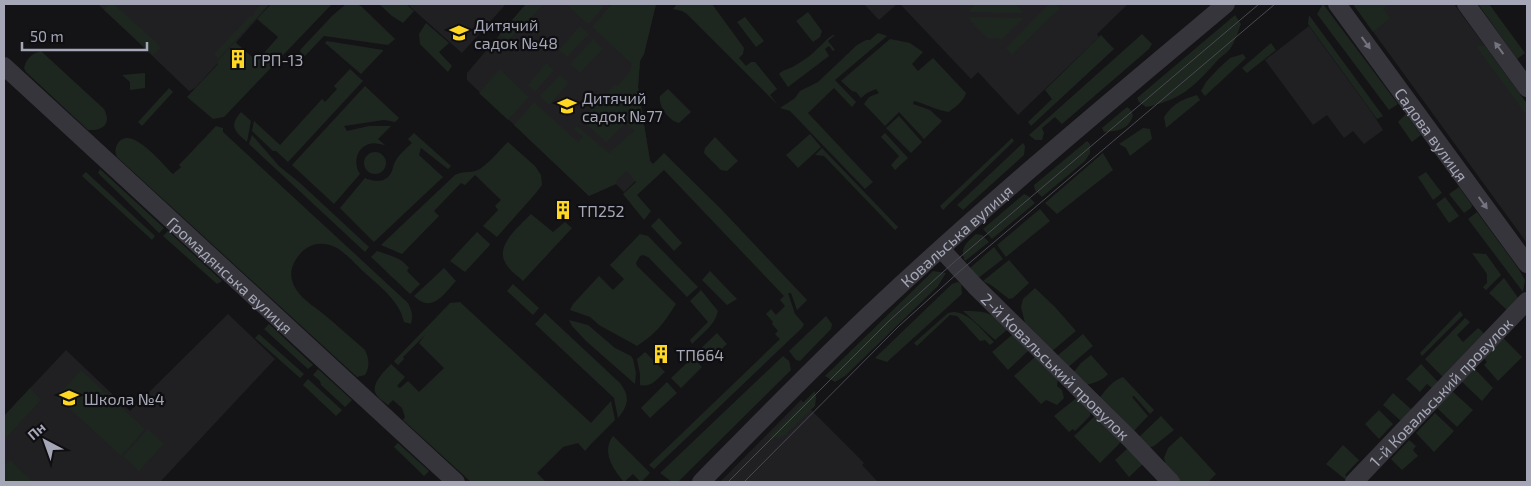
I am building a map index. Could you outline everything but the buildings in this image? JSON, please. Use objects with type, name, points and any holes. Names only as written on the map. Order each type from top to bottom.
[{"type":"street","name":"Ковальська вулиця","points":[[701,482],[851,332],[941,249],[1226,4]]},
{"type":"street","name":"Садова вулиця","points":[[1338,4],[1527,264]]},
{"type":"street","points":[[1466,4],[1527,88]]},
{"type":"street","name":"Громадянська вулиця","points":[[4,66],[456,482]]},
{"type":"street","name":"2-й Ковальський провулок","points":[[941,249],[974,286],[1130,439],[1171,482]]},
{"type":"street","name":"1-й Ковальський провулок","points":[[1354,482],[1527,301]]},
{"type":"shaded area","points":[[98,4],[270,4],[195,88],[189,91]]},
{"type":"shaded area","points":[[110,4],[114,4],[159,45],[160,48],[153,55],[104,10]]},
{"type":"shaded area","points":[[262,4],[269,4],[218,59],[214,54],[250,16],[252,17],[255,14],[254,12]]},
{"type":"shaded area","points":[[271,4],[332,4],[224,117],[213,119],[187,97],[218,64],[218,61],[235,42],[257,61],[278,37],[257,19]]},
{"type":"shaded area","points":[[346,4],[361,6],[395,39],[388,45],[324,36],[305,56],[301,53],[300,50]]},
{"type":"shaded area","points":[[379,4],[406,4],[414,11],[403,23]]},
{"type":"shaded area","name":"Дитячий садок №48","points":[[407,4],[506,4],[462,53]]},
{"type":"shaded area","name":"Дитячий садок №77","points":[[526,4],[656,4],[644,54],[640,61],[638,87],[650,161],[653,164],[624,192],[616,184],[589,196],[467,80],[467,73]]},
{"type":"shaded area","points":[[526,4],[544,4],[508,41],[499,35]]},
{"type":"shaded area","points":[[566,4],[606,4],[590,23],[584,21]]},
{"type":"shaded area","points":[[612,4],[656,4],[644,54],[640,61],[638,87],[650,161],[653,164],[664,153],[721,209],[807,300],[797,310],[791,293],[788,293],[795,314],[804,324],[802,328],[654,469],[649,465],[780,339],[775,334],[778,331],[772,324],[773,322],[766,314],[771,309],[776,315],[785,306],[780,300],[784,296],[664,170],[637,195],[651,211],[644,220],[623,194],[636,182],[626,171],[615,182],[616,184],[589,196],[514,125],[534,102],[578,142],[583,137],[574,129],[577,126],[609,153],[634,131],[626,122],[606,142],[582,120],[614,85],[617,86],[630,72],[632,64],[592,27]]},
{"type":"shaded area","points":[[677,4],[712,4],[744,48],[743,54],[739,58],[746,66],[751,62],[755,62],[777,89],[770,95],[778,105],[687,14],[673,9]]},
{"type":"shaded area","points":[[864,4],[897,4],[879,20]]},
{"type":"shaded area","points":[[900,4],[1128,4],[1097,34],[1099,37],[1018,115],[978,72],[971,79]]},
{"type":"shaded area","points":[[976,4],[1015,4],[1022,11],[1021,13],[970,12]]},
{"type":"shaded area","points":[[1050,4],[1055,4],[1060,8],[1012,55],[1006,48]]},
{"type":"shaded area","points":[[1323,4],[1398,104],[1389,110],[1317,14]]},
{"type":"shaded area","points":[[1353,4],[1454,4],[1485,46],[1527,104],[1527,243]]},
{"type":"shaded area","points":[[1353,4],[1387,4],[1383,8],[1390,18],[1373,32]]},
{"type":"shaded area","points":[[1478,4],[1489,4],[1525,53],[1517,59]]},
{"type":"shaded area","points":[[808,12],[822,31],[820,37],[813,42],[796,21]]},
{"type":"shaded area","points":[[1235,15],[1241,24],[1232,46],[1193,86],[1177,97],[1158,104],[1146,107],[1139,102],[1137,98]]},
{"type":"shaded area","points":[[1309,15],[1383,116],[1377,119],[1308,24]]},
{"type":"shaded area","points":[[745,17],[764,41],[756,47],[737,22]]},
{"type":"shaded area","points":[[970,17],[1022,18],[1022,20],[1002,39],[988,38],[970,20]]},
{"type":"shaded area","points":[[426,23],[449,43],[439,52],[452,66],[448,72],[420,44],[419,34]]},
{"type":"shaded area","points":[[580,26],[589,34],[567,57],[559,50]]},
{"type":"shaded area","points":[[1309,26],[1383,130],[1364,144],[1353,131],[1344,138],[1327,115],[1313,125],[1265,60]]},
{"type":"shaded area","points":[[878,33],[887,36],[835,80],[856,102],[852,107],[834,88],[808,113],[873,182],[865,189],[790,111],[780,108],[795,98],[800,91],[818,82],[857,45],[870,40]]},
{"type":"shaded area","points":[[1142,34],[1152,44],[1149,49],[1062,124],[1055,117],[1042,128],[1044,133],[1042,140],[1035,140],[1029,135]]},
{"type":"shaded area","points":[[835,35],[828,41],[835,50],[833,51],[829,46],[825,49],[829,56],[788,87],[779,74],[808,57]]},
{"type":"shaded area","points":[[1101,35],[1114,49],[1031,126],[1028,122],[1052,99],[1045,90]]},
{"type":"shaded area","points":[[593,39],[603,49],[580,73],[570,64]]},
{"type":"shaded area","points":[[890,39],[910,43],[923,52],[912,64],[918,71],[933,58],[966,93],[961,101],[949,112],[914,101],[913,104],[930,110],[942,121],[924,139],[899,112],[885,126],[864,104],[869,97],[879,93],[876,89],[861,98],[841,81]]},
{"type":"shaded area","points":[[327,41],[383,51],[361,74],[325,43]]},
{"type":"shaded area","points":[[1271,43],[1276,50],[1247,73],[1242,68]]},
{"type":"shaded area","points":[[1476,46],[1485,46],[1527,104],[1527,116]]},
{"type":"shaded area","points":[[41,51],[104,109],[107,119],[105,126],[88,130],[26,72],[24,68],[28,59]]},
{"type":"shaded area","points":[[1243,54],[1246,58],[1205,96],[1201,91],[1206,82],[1230,58]]},
{"type":"shaded area","points":[[546,63],[554,70],[535,92],[528,85]]},
{"type":"shaded area","points":[[350,69],[363,81],[288,162],[252,131],[254,121],[280,145],[322,99],[325,102],[337,89],[334,86]]},
{"type":"shaded area","points":[[500,69],[529,97],[508,120],[479,93]]},
{"type":"shaded area","points":[[145,73],[145,88],[130,90],[130,82],[122,75]]},
{"type":"shaded area","points":[[560,75],[569,83],[549,105],[540,96]]},
{"type":"shaded area","points":[[365,86],[399,118],[395,122],[384,120],[344,126],[347,131],[369,126],[391,126],[378,139],[385,145],[371,143],[361,149],[356,161],[360,174],[334,204],[292,165]]},
{"type":"shaded area","points":[[169,88],[173,92],[142,126],[138,122]]},
{"type":"shaded area","points":[[668,89],[691,112],[679,123],[668,116],[662,108],[660,96]]},
{"type":"shaded area","points":[[1197,95],[1200,100],[1166,128],[1164,117],[1171,108],[1182,100]]},
{"type":"shaded area","points":[[1127,107],[1133,115],[1129,124],[1122,129],[1104,132],[1102,128]]},
{"type":"shaded area","points":[[241,112],[251,121],[247,142],[239,135],[234,125]]},
{"type":"shaded area","points":[[1406,114],[1421,135],[1412,142],[1398,122]]},
{"type":"shaded area","points":[[899,116],[922,142],[911,153],[886,128]]},
{"type":"shaded area","points":[[216,126],[223,128],[223,132],[408,303],[412,313],[411,324],[404,322],[398,307],[388,294],[335,247],[316,244],[306,249],[297,257],[291,274],[292,282],[296,289],[300,295],[365,350],[368,369],[365,375],[357,377],[117,157],[116,154],[117,145],[122,139],[129,138],[146,147],[173,174],[181,167],[179,165]]},
{"type":"shaded area","points":[[1143,128],[1150,129],[1152,139],[1130,156],[1126,148],[1119,144]]},
{"type":"shaded area","points":[[414,133],[451,166],[448,169],[421,148],[419,155],[443,177],[374,242],[340,208],[365,178],[380,181],[389,176],[396,159],[412,143],[408,139]]},
{"type":"shaded area","points":[[885,133],[908,158],[895,170],[891,165],[899,156],[881,137]]},
{"type":"shaded area","points":[[810,134],[821,147],[798,168],[786,155]]},
{"type":"shaded area","points":[[252,135],[279,166],[369,247],[365,252],[249,144]]},
{"type":"shaded area","points":[[715,137],[738,161],[727,171],[721,170],[704,153],[705,148]]},
{"type":"shaded area","points":[[1012,138],[1014,141],[943,210],[940,206]]},
{"type":"shaded area","points":[[1087,141],[1090,144],[1090,153],[1085,161],[1042,197],[1035,190],[1034,185]]},
{"type":"shaded area","points":[[508,142],[535,166],[541,175],[542,185],[497,237],[483,226],[498,210],[495,206],[501,200],[475,175],[465,185],[461,183],[434,211],[439,216],[402,254],[381,245],[455,175],[479,169],[488,163]]},
{"type":"shaded area","points":[[1023,143],[1025,146],[1024,155],[963,210],[957,205]]},
{"type":"shaded area","points":[[822,148],[898,227],[895,230],[824,156],[815,155]]},
{"type":"shaded area","points":[[375,152],[383,155],[386,163],[383,171],[375,174],[367,171],[364,163],[367,155]]},
{"type":"shaded area","points":[[1103,153],[1113,170],[1057,214],[1045,203]]},
{"type":"shaded area","points":[[100,169],[164,228],[159,233],[98,173]]},
{"type":"shaded area","points":[[86,172],[155,236],[152,240],[82,176]]},
{"type":"shaded area","points":[[1426,172],[1442,193],[1433,200],[1418,177]]},
{"type":"shaded area","points":[[1459,187],[1472,205],[1464,213],[1449,194]]},
{"type":"shaded area","points":[[1024,194],[1035,203],[992,239],[983,229]]},
{"type":"shaded area","points":[[1445,197],[1459,216],[1449,223],[1436,204]]},
{"type":"shaded area","points":[[1040,209],[1050,221],[1006,257],[997,245]]},
{"type":"shaded area","points":[[1477,212],[1525,280],[1523,292],[1468,219]]},
{"type":"shaded area","points":[[531,214],[553,232],[565,222],[572,228],[523,281],[506,264],[503,250],[510,236]]},
{"type":"shaded area","points":[[659,218],[682,243],[674,251],[651,226]]},
{"type":"shaded area","points":[[168,231],[222,281],[217,284],[163,236]]},
{"type":"shaded area","points":[[477,232],[490,244],[465,272],[450,261]]},
{"type":"shaded area","points":[[640,234],[648,236],[698,287],[687,297],[648,257],[640,256],[636,263],[637,266],[676,304],[659,328],[637,346],[599,325],[590,317],[570,310],[573,304],[599,276],[613,290],[624,279],[610,265]]},
{"type":"shaded area","points":[[976,234],[982,235],[989,242],[965,261],[963,249]]},
{"type":"shaded area","points":[[994,247],[1003,259],[977,279],[970,268]]},
{"type":"shaded area","points":[[377,251],[399,259],[409,268],[407,271],[420,284],[410,294],[371,257]]},
{"type":"shaded area","points":[[1472,253],[1486,254],[1501,275],[1486,290],[1483,287],[1487,283],[1487,274]]},
{"type":"shaded area","points":[[1009,260],[1029,283],[1013,298],[1009,299],[983,281]]},
{"type":"shaded area","points":[[444,268],[456,281],[442,296],[432,303],[426,303],[414,296]]},
{"type":"shaded area","points":[[710,271],[737,299],[727,305],[702,280]]},
{"type":"shaded area","points":[[933,271],[946,273],[938,286],[845,376],[835,382],[825,376]]},
{"type":"shaded area","points":[[1504,278],[1519,299],[1508,311],[1489,293]]},
{"type":"shaded area","points":[[958,282],[961,284],[962,294],[887,362],[875,358],[952,284]]},
{"type":"shaded area","points":[[513,284],[539,308],[533,315],[507,291]]},
{"type":"shaded area","points":[[1035,288],[1076,331],[1051,352],[1026,327],[1021,307],[1023,299]]},
{"type":"shaded area","points":[[701,290],[718,311],[711,325],[692,344],[690,340],[708,322],[690,301]]},
{"type":"shaded area","points":[[460,302],[591,423],[611,401],[615,420],[585,451],[578,443],[563,447],[537,473],[546,482],[471,482],[403,420],[405,417],[402,408],[393,400],[388,405],[376,394],[375,386],[377,382],[391,364],[405,377],[397,386],[400,388],[408,381],[419,392],[444,368],[419,343],[425,335],[403,357],[404,359],[398,365],[394,361],[450,303]]},
{"type":"shaded area","points":[[963,311],[978,311],[993,316],[1008,329],[995,340]]},
{"type":"shaded area","points":[[1460,311],[1463,315],[1422,356],[1420,353]]},
{"type":"shaded area","points":[[953,312],[965,315],[994,342],[990,345],[985,340],[980,341],[957,316],[950,315],[917,346],[914,343],[948,313]]},
{"type":"shaded area","points":[[545,313],[620,383],[627,401],[618,418],[614,398],[535,324]]},
{"type":"shaded area","name":"Школа №4","points":[[228,314],[275,359],[160,482],[10,482],[4,476],[4,416],[66,350],[130,411]]},
{"type":"shaded area","points":[[826,316],[832,324],[831,329],[800,361],[796,360],[789,351]]},
{"type":"shaded area","points":[[1465,318],[1470,322],[1457,335],[1463,342],[1478,328],[1484,335],[1443,377],[1425,359]]},
{"type":"shaded area","points":[[569,320],[588,325],[615,348],[631,356],[636,373],[635,384],[586,341]]},
{"type":"shaded area","points":[[269,324],[313,365],[308,369],[264,329]]},
{"type":"shaded area","points":[[717,333],[727,344],[708,362],[698,351]]},
{"type":"shaded area","points":[[259,334],[304,374],[300,378],[255,338]]},
{"type":"shaded area","points":[[1013,334],[1029,350],[1008,370],[992,352]]},
{"type":"shaded area","points":[[1083,334],[1093,346],[1067,368],[1056,357]]},
{"type":"shaded area","points":[[1503,338],[1522,357],[1498,381],[1484,365],[1487,362],[1484,358]]},
{"type":"shaded area","points":[[645,352],[665,372],[654,382],[644,386],[640,385],[637,359]]},
{"type":"shaded area","points":[[1091,355],[1108,374],[1100,380],[1085,385],[1073,373]]},
{"type":"shaded area","points":[[783,356],[789,361],[791,370],[678,482],[672,482],[660,473]]},
{"type":"shaded area","points":[[1036,356],[1058,378],[1057,386],[1062,390],[1064,398],[1057,405],[1046,400],[1041,404],[1014,376]]},
{"type":"shaded area","points":[[693,357],[702,367],[681,388],[671,378]]},
{"type":"shaded area","points":[[1421,364],[1438,382],[1432,388],[1427,384],[1420,392],[1406,379]]},
{"type":"shaded area","points":[[1474,368],[1493,388],[1482,401],[1461,381]]},
{"type":"shaded area","points":[[318,369],[352,400],[345,407],[313,375]]},
{"type":"shaded area","points":[[81,370],[145,429],[121,456],[57,397]]},
{"type":"shaded area","points":[[1123,377],[1154,410],[1150,414],[1134,396],[1132,397],[1148,416],[1132,433],[1099,399],[1113,383]]},
{"type":"shaded area","points":[[308,379],[342,410],[336,416],[303,385]]},
{"type":"shaded area","points":[[667,382],[677,393],[650,418],[641,408]]},
{"type":"shaded area","points":[[30,388],[41,400],[4,440],[4,416]]},
{"type":"shaded area","points":[[815,391],[815,406],[785,435],[779,438],[768,437]]},
{"type":"shaded area","points":[[1452,391],[1473,410],[1457,427],[1436,407]]},
{"type":"shaded area","points":[[1393,393],[1412,410],[1401,421],[1383,405]]},
{"type":"shaded area","points":[[1079,398],[1091,410],[1090,416],[1075,431],[1073,429],[1069,432],[1054,416],[1075,399]]},
{"type":"shaded area","points":[[801,400],[864,463],[862,465],[878,482],[720,482]]},
{"type":"shaded area","points":[[1379,410],[1393,424],[1379,439],[1365,424]]},
{"type":"shaded area","points":[[1435,413],[1454,431],[1434,452],[1416,433]]},
{"type":"shaded area","points":[[1096,415],[1121,440],[1100,463],[1074,436]]},
{"type":"shaded area","points":[[1161,416],[1174,430],[1154,446],[1148,448],[1138,438]]},
{"type":"shaded area","points":[[148,429],[164,444],[139,471],[123,456]]},
{"type":"shaded area","points":[[613,436],[650,473],[641,482],[633,474],[624,482],[616,472],[608,454],[608,448]]},
{"type":"shaded area","points":[[1181,436],[1216,474],[1208,482],[1180,482],[1167,468],[1164,458],[1168,448]]},
{"type":"shaded area","points":[[1409,440],[1416,446],[1413,450],[1418,456],[1402,470],[1391,459]]},
{"type":"shaded area","points":[[398,443],[429,471],[424,476],[394,447]]},
{"type":"shaded area","points":[[1343,445],[1359,460],[1345,475],[1347,477],[1345,479],[1326,464]]},
{"type":"shaded area","points":[[1128,448],[1143,464],[1129,477],[1115,460]]},
{"type":"shaded area","points":[[10,460],[33,482],[4,482],[4,466]]},
{"type":"tram line","points":[[728,482],[889,321],[953,263],[1259,4]]},
{"type":"tram line","points":[[744,482],[899,326],[960,271],[1275,4]]},
{"type":"place","name":"Дитячий садок №48","points":[[459,33]]},
{"type":"place","name":"ГРП-13","points":[[238,59]]},
{"type":"place","name":"Дитячий садок №77","points":[[567,106]]},
{"type":"place","name":"ТП252","points":[[563,210]]},
{"type":"place","name":"ТП664","points":[[661,354]]},
{"type":"place","name":"Школа №4","points":[[69,398]]}]
